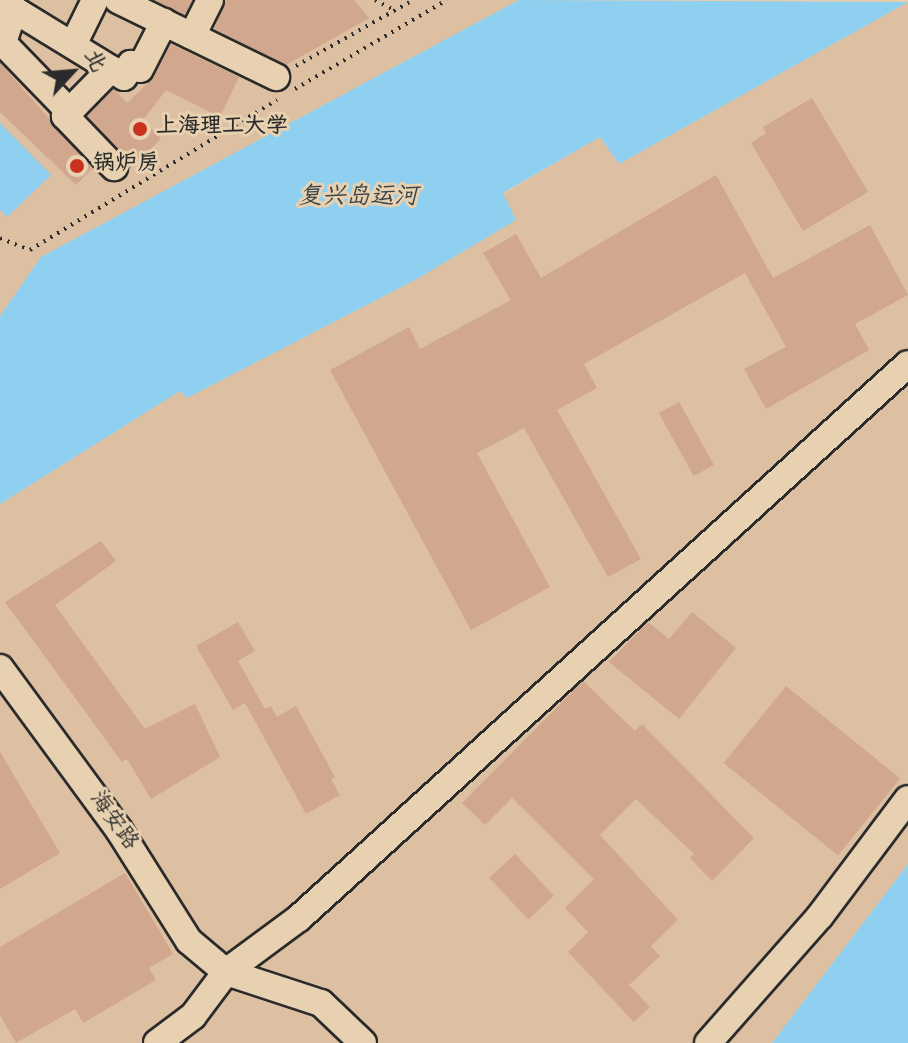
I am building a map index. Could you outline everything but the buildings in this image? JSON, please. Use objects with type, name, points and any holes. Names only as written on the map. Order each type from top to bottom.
[{"type":"street","points":[[73,45],[95,0]]},
{"type":"street","points":[[118,0],[276,77]]},
{"type":"street","points":[[192,36],[210,0]]},
{"type":"street","points":[[69,111],[3,43],[7,5],[124,77],[131,64],[140,69],[164,22]]},
{"type":"street","points":[[111,69],[65,116],[114,167]]},
{"type":"street","points":[[157,1043],[193,1016],[226,972],[299,918],[908,364]]},
{"type":"street","name":"海安路","points":[[0,668],[119,830],[189,941],[226,972]]},
{"type":"street","points":[[708,1043],[820,916],[908,799]]},
{"type":"street","points":[[226,972],[321,1003],[363,1043]]},
{"type":"path","points":[[375,0],[396,11]]},
{"type":"path","points":[[276,77],[413,0]]},
{"type":"path","points":[[0,238],[10,244],[17,242],[30,250],[447,0]]},
{"type":"shaded area","name":"上海理工大学","points":[[0,0],[519,0],[41,257],[0,316]]},
{"type":"shaded area","points":[[908,2],[908,864],[772,1043],[0,1043],[0,504],[180,391],[187,398],[417,279],[515,220],[503,194],[600,137],[619,164]]},
{"type":"water","name":"复兴岛运河","points":[[519,0],[908,2],[619,164],[600,137],[503,193],[516,220],[417,279],[187,398],[180,391],[0,504],[0,316],[41,257]]},
{"type":"water","points":[[0,123],[51,175],[7,217],[0,210]]},
{"type":"water","points":[[908,864],[908,1043],[772,1043]]},
{"type":"place","name":"上海理工大学","points":[[140,129]]},
{"type":"place","name":"锅炉房","points":[[77,166]]}]
